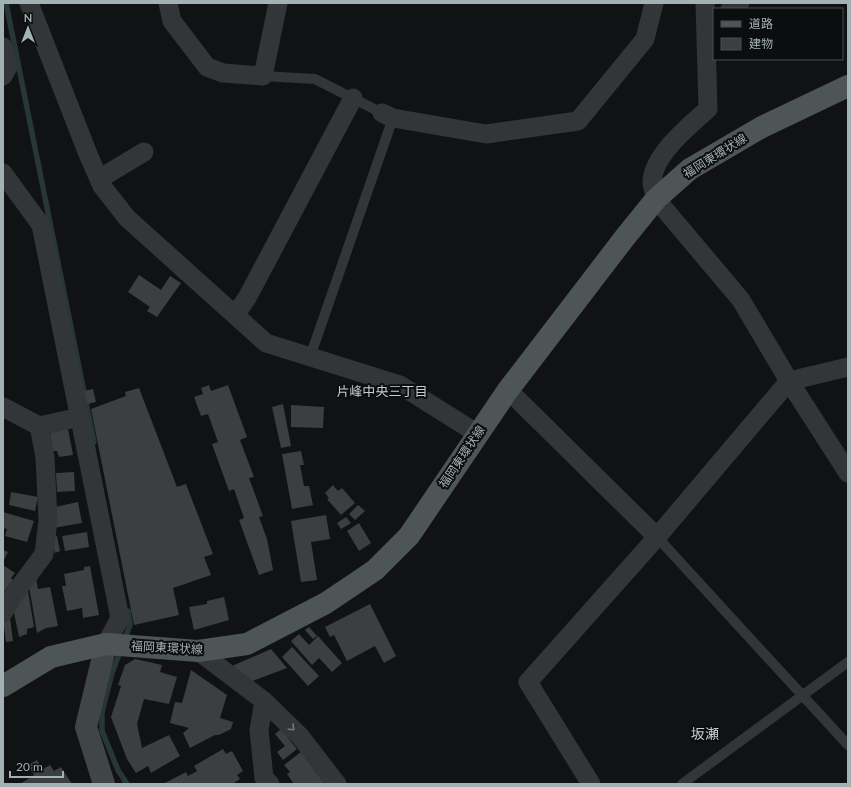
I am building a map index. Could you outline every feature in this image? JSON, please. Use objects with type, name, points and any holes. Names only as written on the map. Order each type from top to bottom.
[{"type":"main road","name":"福岡東環状線","points":[[3,686],[51,657],[106,644],[198,652],[247,644],[326,603],[375,570],[409,536],[508,390],[656,199],[696,165],[762,127],[848,86]]},
{"type":"street","points":[[29,3],[102,186],[127,218],[266,343],[400,385],[478,434]]},
{"type":"street","points":[[168,3],[172,21],[207,67],[223,73],[263,76],[278,3]]},
{"type":"street","points":[[388,116],[486,134],[578,121],[645,39],[654,3]]},
{"type":"street","points":[[705,3],[710,21],[708,109],[676,139],[655,169],[652,182],[656,199],[741,300],[789,381],[848,472]]},
{"type":"street","points":[[3,47],[8,67],[3,76]]},
{"type":"street","points":[[235,315],[247,298],[353,98]]},
{"type":"street","points":[[99,179],[144,152]]},
{"type":"street","points":[[3,173],[41,225],[120,618],[106,644],[86,727],[104,784]]},
{"type":"street","points":[[591,784],[528,682],[657,537],[789,381],[848,367]]},
{"type":"street","points":[[508,390],[657,537]]},
{"type":"street","points":[[3,407],[39,426],[80,417]]},
{"type":"street","points":[[3,612],[44,554],[48,520],[45,457],[39,426]]},
{"type":"street","points":[[198,652],[264,702],[300,736],[337,784]]},
{"type":"street","points":[[264,702],[259,730],[264,778],[270,784]]},
{"type":"lane","points":[[263,76],[315,79],[388,116],[310,357]]},
{"type":"lane","points":[[657,537],[848,745]]},
{"type":"lane","points":[[682,784],[848,662]]},
{"type":"building","points":[[139,275],[161,290],[170,276],[181,283],[157,317],[147,311],[150,307],[128,292]]},
{"type":"building","points":[[209,385],[211,391],[228,385],[247,437],[240,440],[254,477],[249,478],[263,516],[259,517],[267,539],[273,570],[259,575],[239,520],[244,518],[234,489],[229,491],[212,444],[218,442],[208,414],[201,416],[194,397],[203,394],[201,388]]},
{"type":"building","points":[[139,388],[177,487],[186,484],[213,554],[204,557],[211,575],[173,588],[179,615],[134,625],[91,409],[126,396],[125,392]]},
{"type":"building","points":[[93,389],[96,402],[87,404],[84,391]]},
{"type":"building","points":[[283,404],[291,446],[281,448],[272,407]]},
{"type":"building","points":[[291,405],[324,407],[323,428],[291,427]]},
{"type":"building","points":[[68,429],[73,455],[59,457],[57,451],[53,451],[50,433]]},
{"type":"building","points":[[301,451],[304,465],[300,465],[304,486],[309,486],[313,505],[292,509],[282,454]]},
{"type":"building","points":[[74,472],[75,491],[57,492],[56,473]]},
{"type":"building","points":[[333,485],[338,491],[342,488],[355,503],[341,515],[327,499],[329,498],[325,493]]},
{"type":"building","points":[[11,492],[38,497],[35,511],[9,505]]},
{"type":"building","points":[[78,502],[82,523],[53,528],[55,507]]},
{"type":"building","points":[[358,505],[365,511],[355,520],[349,514]]},
{"type":"building","points":[[3,512],[34,521],[27,542],[5,536],[7,529],[3,528]]},
{"type":"building","points":[[326,515],[330,539],[311,542],[317,580],[301,582],[291,521]]},
{"type":"building","points":[[346,517],[351,523],[341,529],[337,523]]},
{"type":"building","points":[[359,523],[371,543],[359,551],[347,531]]},
{"type":"building","points":[[87,532],[89,547],[65,551],[62,536]]},
{"type":"building","points":[[57,536],[60,551],[55,553],[51,537]]},
{"type":"building","points":[[3,550],[8,552],[3,562]]},
{"type":"building","points":[[3,565],[15,573],[11,578],[13,580],[3,593]]},
{"type":"building","points":[[90,566],[99,615],[83,618],[82,608],[67,611],[62,586],[66,586],[64,574],[84,570],[84,567]]},
{"type":"building","points":[[36,578],[38,589],[50,587],[58,626],[46,628],[37,633],[29,586]]},
{"type":"building","points":[[28,591],[34,627],[27,629],[27,634],[19,637],[13,608]]},
{"type":"building","points":[[224,597],[229,620],[194,630],[189,607],[207,604],[207,601]]},
{"type":"building","points":[[370,604],[396,656],[384,663],[375,646],[347,661],[334,635],[330,637],[325,627]]},
{"type":"building","points":[[10,618],[13,641],[6,642],[3,619]]},
{"type":"building","points":[[309,627],[317,636],[313,639],[305,630]]},
{"type":"building","points":[[299,634],[309,645],[318,636],[342,663],[332,672],[319,658],[312,665],[291,641]]},
{"type":"building","points":[[292,647],[319,676],[308,686],[282,657]]},
{"type":"building","points":[[271,649],[287,668],[245,684],[232,666]]},
{"type":"building","points":[[135,659],[162,665],[160,672],[177,677],[169,704],[144,699],[137,724],[142,748],[169,735],[180,756],[151,773],[148,766],[136,773],[127,759],[111,717],[121,686],[118,685],[125,665]]},
{"type":"building","points":[[191,670],[227,695],[220,718],[233,722],[231,729],[219,735],[215,735],[190,748],[183,733],[189,728],[170,723],[175,702],[182,703]]},
{"type":"building","points":[[281,729],[297,749],[283,760],[277,752],[285,746],[275,734]]},
{"type":"building","points":[[223,749],[226,754],[232,751],[243,771],[237,775],[240,779],[232,784],[163,784],[186,772],[188,776],[197,771],[194,766]]},
{"type":"building","points":[[301,752],[325,784],[294,784],[287,774],[290,772],[284,765]]},
{"type":"building","points":[[37,760],[43,769],[50,765],[54,771],[61,767],[72,784],[20,784],[34,775],[28,765]]},
{"type":"waterway","points":[[6,3],[94,442]]},
{"type":"waterway","points":[[124,641],[130,625],[128,611]]},
{"type":"waterway","points":[[121,649],[112,673],[102,712],[102,731],[118,770],[127,784]]},
{"type":"district","name":"片峰中央三丁目","points":[[382,391]]},
{"type":"district","name":"坂瀬","points":[[705,734]]}]
